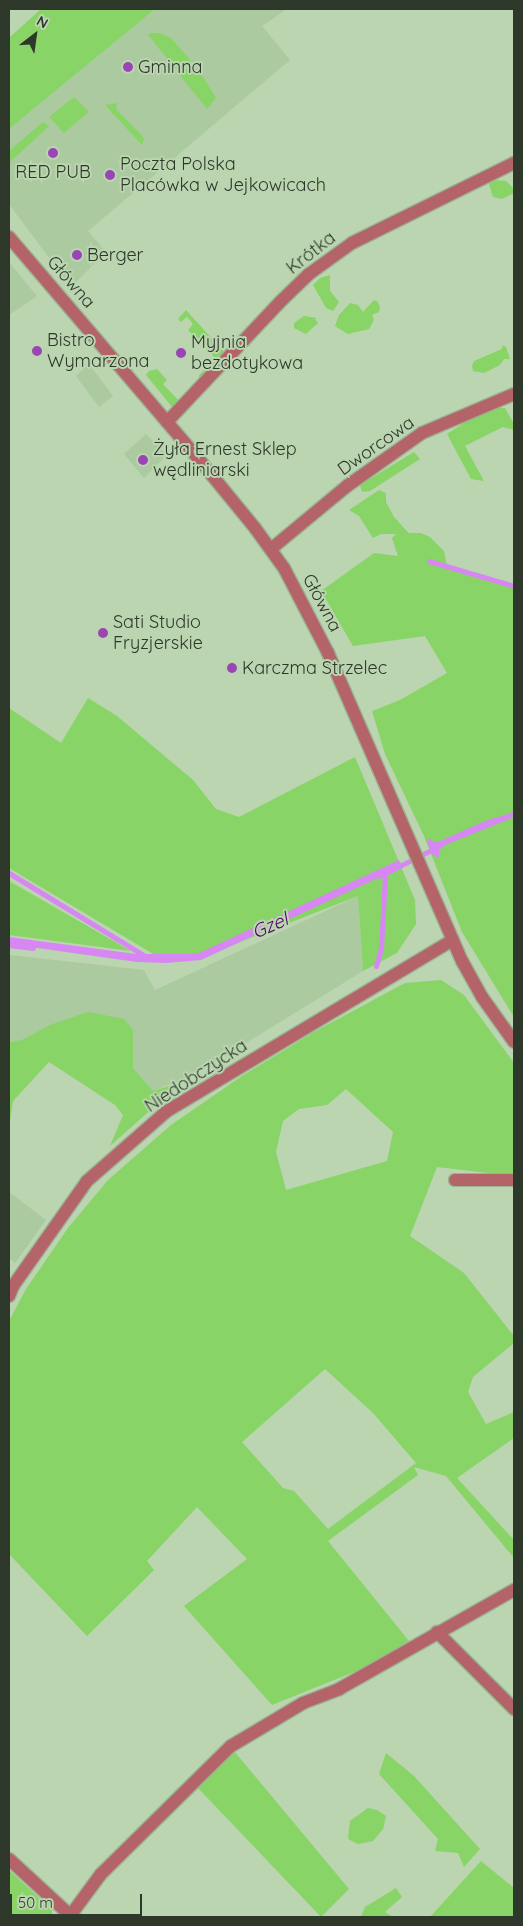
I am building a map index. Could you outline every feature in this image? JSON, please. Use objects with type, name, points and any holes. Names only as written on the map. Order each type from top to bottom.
[{"type":"street","name":"Krótka","points":[[167,422],[281,300],[309,274],[352,243],[514,162]]},
{"type":"street","name":"Główna","points":[[10,240],[167,422],[271,549],[312,618],[453,940],[482,997],[514,1042]]},
{"type":"street","name":"Dworcowa","points":[[271,549],[347,486],[422,433],[514,394]]},
{"type":"street","name":"Niedobczycka","points":[[9,1296],[13,1286],[87,1181],[167,1111],[453,940]]},
{"type":"street","points":[[455,1180],[514,1180]]},
{"type":"street","points":[[9,1859],[71,1916],[101,1874],[231,1746],[303,1703],[339,1688],[514,1590]]},
{"type":"street","points":[[437,1632],[514,1709]]},
{"type":"shaded area","points":[[155,9],[287,9],[262,26],[290,60],[88,231],[106,252],[71,287],[9,204],[9,129]]},
{"type":"shaded area","points":[[9,262],[37,296],[9,315]]},
{"type":"shaded area","points":[[89,364],[113,396],[99,407],[76,376]]},
{"type":"shaded area","points":[[146,434],[167,455],[144,478],[124,454]]},
{"type":"shaded area","points":[[358,896],[363,971],[194,1075],[153,1091],[110,1043],[128,1026],[9,1042],[9,955],[144,970],[155,990]]},
{"type":"shaded area","points":[[9,1192],[46,1220],[15,1263],[9,1258]]},
{"type":"green space","points":[[41,9],[155,9],[9,129],[9,38]]},
{"type":"green space","points":[[150,33],[159,33],[171,38],[191,61],[175,68],[148,35]]},
{"type":"green space","points":[[193,66],[204,78],[216,98],[207,109],[178,73]]},
{"type":"green space","points":[[74,97],[89,112],[64,133],[49,117]]},
{"type":"green space","points":[[117,103],[116,109],[144,138],[142,145],[105,105]]},
{"type":"green space","points":[[43,122],[49,126],[9,163],[9,151]]},
{"type":"green space","points":[[495,180],[506,181],[514,189],[514,193],[502,199],[493,197],[489,184]]},
{"type":"green space","points":[[330,275],[330,291],[339,302],[333,311],[326,308],[313,285],[320,278]]},
{"type":"green space","points":[[374,300],[378,302],[380,308],[379,312],[372,315],[374,320],[369,329],[348,334],[335,326],[339,315],[350,303],[358,305],[363,312]]},
{"type":"green space","points":[[186,310],[225,353],[199,382],[199,375],[216,359],[188,330],[193,324],[187,317],[181,322],[178,319]]},
{"type":"green space","points":[[304,316],[317,318],[315,319],[318,323],[306,334],[294,328],[294,323]]},
{"type":"green space","points":[[503,345],[506,347],[510,359],[504,359],[500,365],[484,373],[473,371],[474,361],[502,349]]},
{"type":"green space","points":[[157,369],[167,380],[163,384],[180,402],[173,408],[146,375],[149,371]]},
{"type":"green space","points":[[496,408],[505,408],[514,424],[514,430],[503,427],[465,446],[484,481],[471,479],[447,434],[467,421]]},
{"type":"green space","points":[[414,452],[420,459],[370,491],[362,492],[360,485]]},
{"type":"green space","points":[[379,490],[386,493],[386,502],[394,517],[409,533],[421,533],[430,537],[444,551],[447,566],[514,586],[514,1017],[462,932],[424,836],[385,754],[372,711],[400,700],[447,673],[425,636],[353,646],[321,591],[374,553],[398,556],[392,538],[396,534],[381,534],[373,538],[359,516],[349,510]]},
{"type":"green space","points":[[88,698],[117,716],[193,780],[216,809],[239,817],[355,757],[415,900],[416,924],[397,953],[363,971],[358,896],[207,955],[155,955],[9,868],[9,708],[61,743]]},
{"type":"green space","points":[[9,881],[131,951],[9,935]]},
{"type":"green space","points":[[441,980],[464,995],[514,1063],[514,1176],[437,1167],[410,1236],[464,1273],[514,1336],[514,1343],[473,1377],[468,1392],[486,1424],[514,1412],[514,1438],[457,1478],[514,1540],[514,1558],[446,1476],[414,1467],[418,1475],[328,1541],[409,1641],[359,1670],[272,1705],[184,1606],[247,1559],[197,1507],[147,1561],[154,1570],[87,1636],[9,1554],[9,1321],[26,1289],[68,1228],[108,1180],[171,1125],[242,1076],[314,1032],[405,983]],"holes":[[[346,1089],[393,1132],[387,1161],[286,1190],[276,1152],[283,1121],[299,1109],[327,1105]],[[325,1369],[373,1413],[416,1463],[328,1529],[294,1491],[283,1488],[242,1442]]]},
{"type":"green space","points":[[88,1012],[124,1019],[133,1030],[133,1068],[153,1091],[182,1082],[110,1146],[123,1115],[115,1105],[49,1062],[13,1101],[9,1127],[9,1042],[22,1040],[50,1025]]},
{"type":"green space","points":[[234,1751],[349,1889],[321,1917],[197,1787]]},
{"type":"green space","points":[[386,1753],[414,1776],[480,1849],[464,1867],[458,1853],[435,1851],[438,1839],[379,1774]]},
{"type":"green space","points":[[368,1808],[377,1810],[386,1816],[383,1829],[373,1841],[358,1844],[348,1839],[350,1821]]},
{"type":"green space","points":[[481,1861],[514,1888],[514,1917],[430,1917]]},
{"type":"green space","points":[[9,1870],[52,1910],[52,1917],[9,1917]]},
{"type":"green space","points":[[396,1888],[402,1897],[385,1912],[393,1917],[361,1917],[365,1907]]},
{"type":"water","points":[[514,812],[514,817],[445,845],[439,850],[439,857],[433,856],[427,842],[429,838],[434,842],[438,842],[485,821]]},
{"type":"water","points":[[399,860],[401,864],[398,867],[378,878],[201,960],[166,963],[137,962],[9,944],[9,937],[136,954],[197,954]]},
{"type":"waterway","points":[[429,561],[514,586]]},
{"type":"waterway","name":"Gzel","points":[[380,876],[435,848]]},
{"type":"waterway","points":[[9,873],[145,956]]},
{"type":"waterway","points":[[376,966],[381,949],[385,874]]},
{"type":"waterway","name":"Gzel","points":[[9,945],[33,948]]},
{"type":"place","name":"Gminna","points":[[128,67]]},
{"type":"place","name":"RED PUB","points":[[53,153]]},
{"type":"place","name":"Poczta Polska Placówka w Jejkowicach","points":[[110,175]]},
{"type":"place","name":"Berger","points":[[77,255]]},
{"type":"place","name":"Bistro Wymarzona","points":[[37,351]]},
{"type":"place","name":"Myjnia bezdotykowa","points":[[181,353]]},
{"type":"place","name":"Żyła Ernest Sklep wędliniarski","points":[[143,460]]},
{"type":"place","name":"Sati Studio Fryzjerskie","points":[[103,633]]},
{"type":"place","name":"Karczma Strzelec","points":[[232,668]]}]
